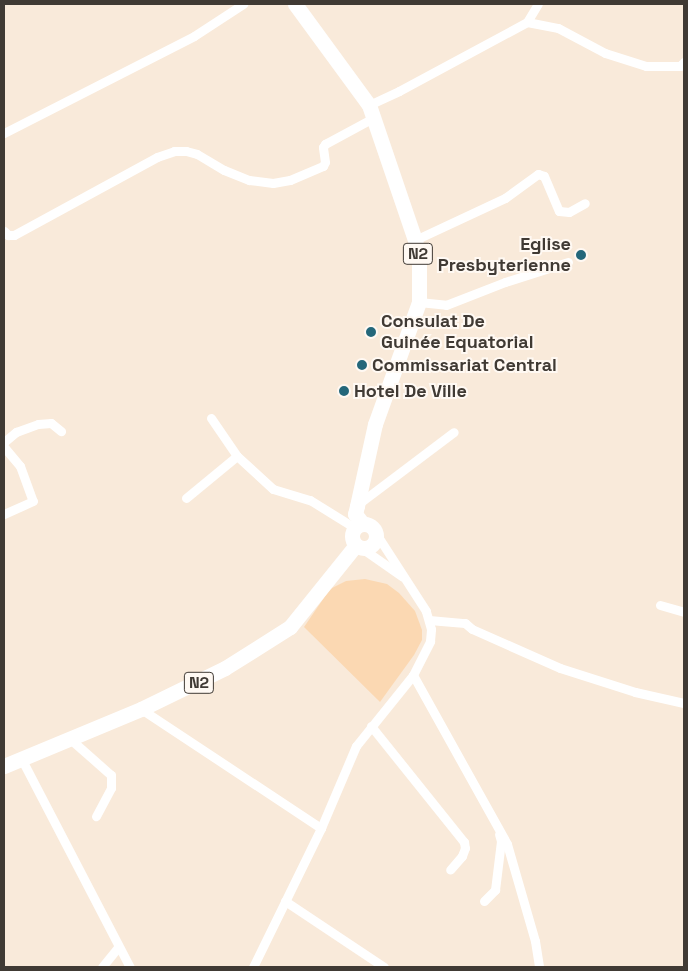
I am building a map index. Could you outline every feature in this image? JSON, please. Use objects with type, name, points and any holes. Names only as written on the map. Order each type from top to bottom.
[{"type":"highway","name":"N2","points":[[295,4],[349,76],[371,112],[416,240],[419,260],[419,302],[376,424],[355,514],[359,526],[352,537],[358,546]]},
{"type":"highway","points":[[359,526],[372,526],[377,535]]},
{"type":"highway","name":"N2","points":[[358,546],[370,547],[376,540],[377,535]]},
{"type":"highway","name":"N2","points":[[4,766],[203,681],[290,627],[358,546]]},
{"type":"street","points":[[4,133],[194,36],[243,4]]},
{"type":"street","points":[[4,231],[8,235],[14,235],[157,157],[174,151],[186,151],[197,154],[224,170],[248,180],[273,183],[290,180],[323,166],[325,162],[323,147],[325,144],[400,91],[527,22],[538,4]]},
{"type":"street","points":[[527,22],[558,28],[605,53],[646,66],[680,66],[684,62]]},
{"type":"street","points":[[416,240],[505,198],[538,174],[544,176],[559,210],[569,212],[586,203]]},
{"type":"street","points":[[419,302],[446,305],[505,282],[568,262]]},
{"type":"street","points":[[211,418],[237,456],[272,489],[310,500],[359,526]]},
{"type":"street","points":[[4,442],[16,432],[38,424],[51,423],[61,432]]},
{"type":"street","points":[[357,506],[454,432]]},
{"type":"street","points":[[4,447],[20,466],[33,501],[4,514]]},
{"type":"street","points":[[186,498],[237,456]]},
{"type":"street","points":[[253,967],[320,828],[356,746],[413,675],[430,641],[430,620],[377,535]]},
{"type":"street","points":[[358,546],[403,578]]},
{"type":"street","points":[[660,605],[684,612]]},
{"type":"street","points":[[430,620],[465,623],[472,629],[560,668],[635,692],[684,704]]},
{"type":"street","points":[[413,675],[507,844],[535,941],[539,967]]},
{"type":"street","points":[[141,708],[320,828]]},
{"type":"street","points":[[372,726],[464,842],[465,848],[462,856],[450,870]]},
{"type":"street","points":[[69,738],[111,775],[111,788],[96,816]]},
{"type":"street","points":[[21,758],[130,967]]},
{"type":"street","points":[[484,901],[495,890],[502,841],[497,824]]},
{"type":"street","points":[[285,901],[384,967]]},
{"type":"street","points":[[102,967],[118,947]]},
{"type":"shaded area","points":[[365,579],[387,584],[399,593],[415,611],[422,630],[422,640],[414,655],[380,702],[304,627],[330,589],[346,581]]},
{"type":"place","name":"Eglise Presbyterienne","points":[[581,255]]},
{"type":"place","name":"Consulat De Guinée Equatorial","points":[[371,332]]},
{"type":"place","name":"Commissariat Central","points":[[362,365]]},
{"type":"place","name":"Hotel De Ville","points":[[344,391]]}]
